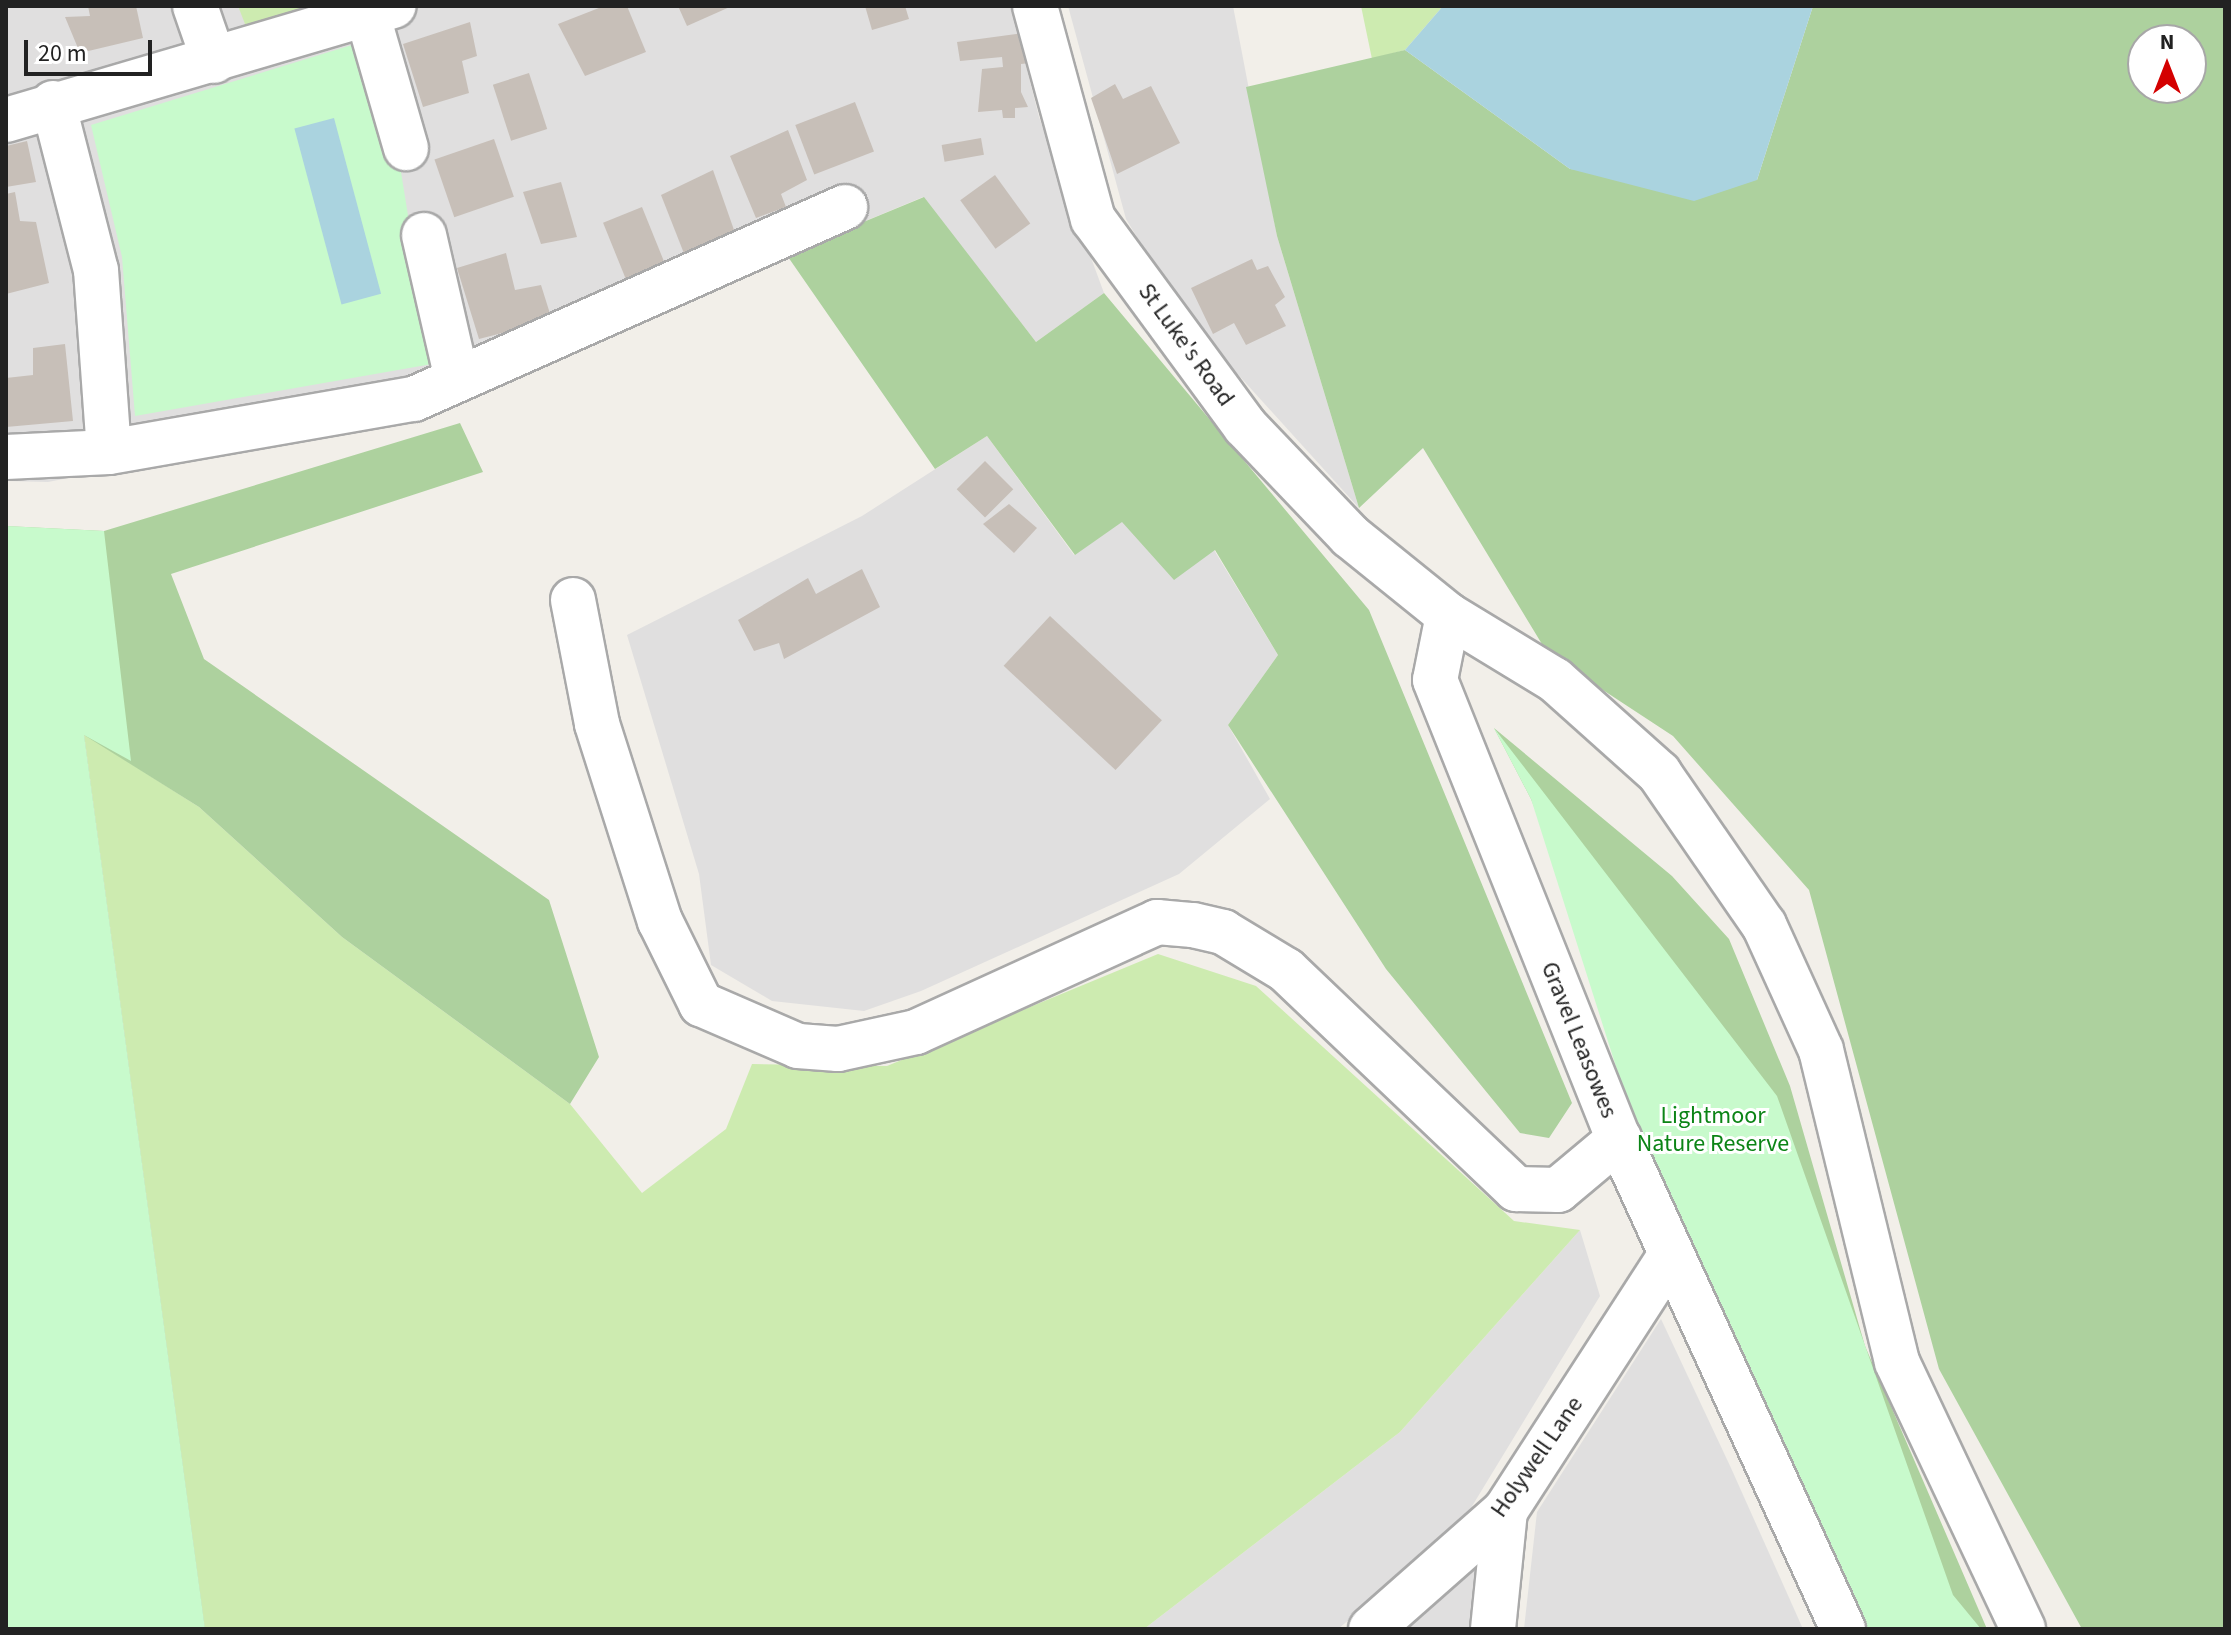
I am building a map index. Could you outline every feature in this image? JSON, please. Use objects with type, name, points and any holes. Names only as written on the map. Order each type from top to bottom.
[{"type":"street","points":[[195,6],[214,61]]},
{"type":"street","name":"St Luke's Road","points":[[1035,6],[1093,219],[1245,426],[1350,536],[1448,615],[1555,680],[1659,773],[1764,925],[1821,1050],[1897,1362],[2023,1629]]},
{"type":"street","points":[[6,120],[53,103],[214,61],[375,9],[406,148]]},
{"type":"street","points":[[53,103],[96,270],[109,452]]},
{"type":"street","points":[[6,457],[109,452],[269,421],[414,399],[845,207]]},
{"type":"street","points":[[424,235],[457,379]]},
{"type":"street","points":[[573,600],[597,724],[660,921],[701,1004],[727,1018],[798,1046],[838,1049],[916,1032],[1157,922],[1193,925],[1223,932],[1286,970],[1516,1189],[1558,1190],[1619,1139]]},
{"type":"street","name":"Gravel Leasowes","points":[[1448,615],[1435,680],[1619,1139],[1843,1629]]},
{"type":"street","name":"Holywell Lane","points":[[1371,1629],[1505,1511],[1670,1256]]},
{"type":"street","points":[[1493,1629],[1505,1511]]},
{"type":"shaded area","points":[[6,6],[1011,6],[1039,117],[1104,293],[1036,342],[923,197],[414,409],[48,482],[6,481]]},
{"type":"shaded area","points":[[1068,6],[1233,6],[1277,236],[1359,508],[1185,316],[1126,219]]},
{"type":"shaded area","points":[[987,436],[1074,555],[1122,521],[1214,550],[1278,655],[1228,725],[1270,799],[1179,874],[921,991],[864,1011],[772,1001],[711,965],[699,874],[627,635],[862,516]]},
{"type":"shaded area","points":[[1580,1230],[1600,1296],[1460,1526],[1338,1629],[1144,1629],[1400,1432]]},
{"type":"shaded area","points":[[1661,1319],[1803,1629],[1524,1629],[1537,1512]]},
{"type":"shaded area","points":[[1478,1552],[1479,1629],[1393,1629]]},
{"type":"green space","points":[[238,6],[320,6],[247,29]]},
{"type":"green space","points":[[1361,6],[1443,6],[1405,50],[1372,59]]},
{"type":"green space","points":[[1813,6],[2225,6],[2225,1629],[2082,1629],[1939,1369],[1809,890],[1673,736],[1548,654],[1423,448],[1359,508],[1277,236],[1246,87],[1405,50],[1570,169],[1757,180]]},
{"type":"green space","points":[[365,41],[401,172],[432,364],[135,416],[122,257],[91,125]]},
{"type":"green space","points":[[924,197],[1036,342],[1104,293],[1369,610],[1572,1103],[1549,1138],[1520,1133],[1386,969],[1228,725],[1278,655],[1215,550],[1174,580],[1122,522],[1075,555],[987,436],[935,469],[786,254]]},
{"type":"green space","points":[[460,423],[483,472],[171,574],[204,659],[549,900],[599,1057],[570,1104],[342,937],[199,807],[84,735],[205,1629],[6,1629],[6,526],[104,531]]},
{"type":"green space","points":[[6,526],[104,531],[131,761],[84,735],[205,1629],[6,1629]]},
{"type":"green space","name":"Lightmoor Nature Reserve","points":[[1494,728],[1672,876],[1729,939],[1790,1086],[1865,1346],[1987,1629],[1864,1629],[1531,799]]},
{"type":"green space","name":"Lightmoor Nature Reserve","points":[[1494,728],[1777,1096],[1953,1595],[1981,1629],[1864,1629],[1639,1139],[1531,799]]},
{"type":"green space","points":[[84,734],[199,807],[342,937],[570,1104],[642,1193],[726,1129],[752,1064],[887,1066],[1158,954],[1256,986],[1514,1221],[1580,1230],[1400,1432],[1144,1629],[205,1629]]},
{"type":"water","points":[[1443,6],[1813,6],[1757,180],[1694,201],[1570,169],[1405,50]]},
{"type":"water","points":[[334,118],[381,294],[342,304],[294,129]]},
{"type":"building","points":[[88,6],[136,6],[143,38],[80,53],[65,17],[90,16]]},
{"type":"building","points":[[604,6],[627,6],[646,52],[585,76],[558,24]]},
{"type":"building","points":[[678,6],[732,6],[687,26]]},
{"type":"building","points":[[865,6],[905,6],[909,19],[872,30]]},
{"type":"building","points":[[470,22],[477,56],[462,61],[469,93],[423,107],[403,44]]},
{"type":"building","points":[[1024,33],[1030,63],[1021,64],[1021,92],[1028,107],[1015,108],[1015,118],[1003,118],[1002,110],[978,112],[982,69],[1003,67],[1002,57],[960,61],[957,42]]},
{"type":"building","points":[[529,73],[547,129],[511,141],[493,85]]},
{"type":"building","points":[[1115,84],[1123,99],[1151,86],[1180,143],[1117,174],[1091,98]]},
{"type":"building","points":[[855,102],[874,151],[814,174],[795,125]]},
{"type":"building","points":[[788,130],[807,180],[781,194],[786,207],[756,218],[730,156]]},
{"type":"building","points":[[981,138],[984,155],[945,162],[942,145]]},
{"type":"building","points":[[494,139],[514,197],[454,217],[434,160]]},
{"type":"building","points":[[27,141],[36,182],[6,187],[6,146]]},
{"type":"building","points":[[713,170],[734,230],[685,256],[661,195]]},
{"type":"building","points":[[995,175],[1030,224],[995,249],[960,200]]},
{"type":"building","points":[[561,182],[577,237],[541,244],[523,192]]},
{"type":"building","points":[[15,192],[20,221],[36,222],[49,283],[6,294],[6,194]]},
{"type":"building","points":[[642,207],[665,264],[626,279],[603,223]]},
{"type":"building","points":[[506,253],[515,290],[541,285],[552,320],[479,339],[457,268]]},
{"type":"building","points":[[1252,259],[1257,270],[1268,266],[1285,297],[1275,305],[1286,326],[1246,345],[1234,323],[1213,334],[1191,288]]},
{"type":"building","points":[[65,344],[73,421],[6,427],[6,378],[33,375],[33,348]]},
{"type":"building","points":[[985,461],[1013,489],[985,518],[957,489]]},
{"type":"building","points":[[1009,504],[1037,528],[1014,553],[983,524]]},
{"type":"building","points":[[862,569],[880,607],[784,659],[779,643],[754,651],[738,620],[808,578],[816,594]]},
{"type":"building","points":[[1050,616],[1162,720],[1116,770],[1004,666]]}]
